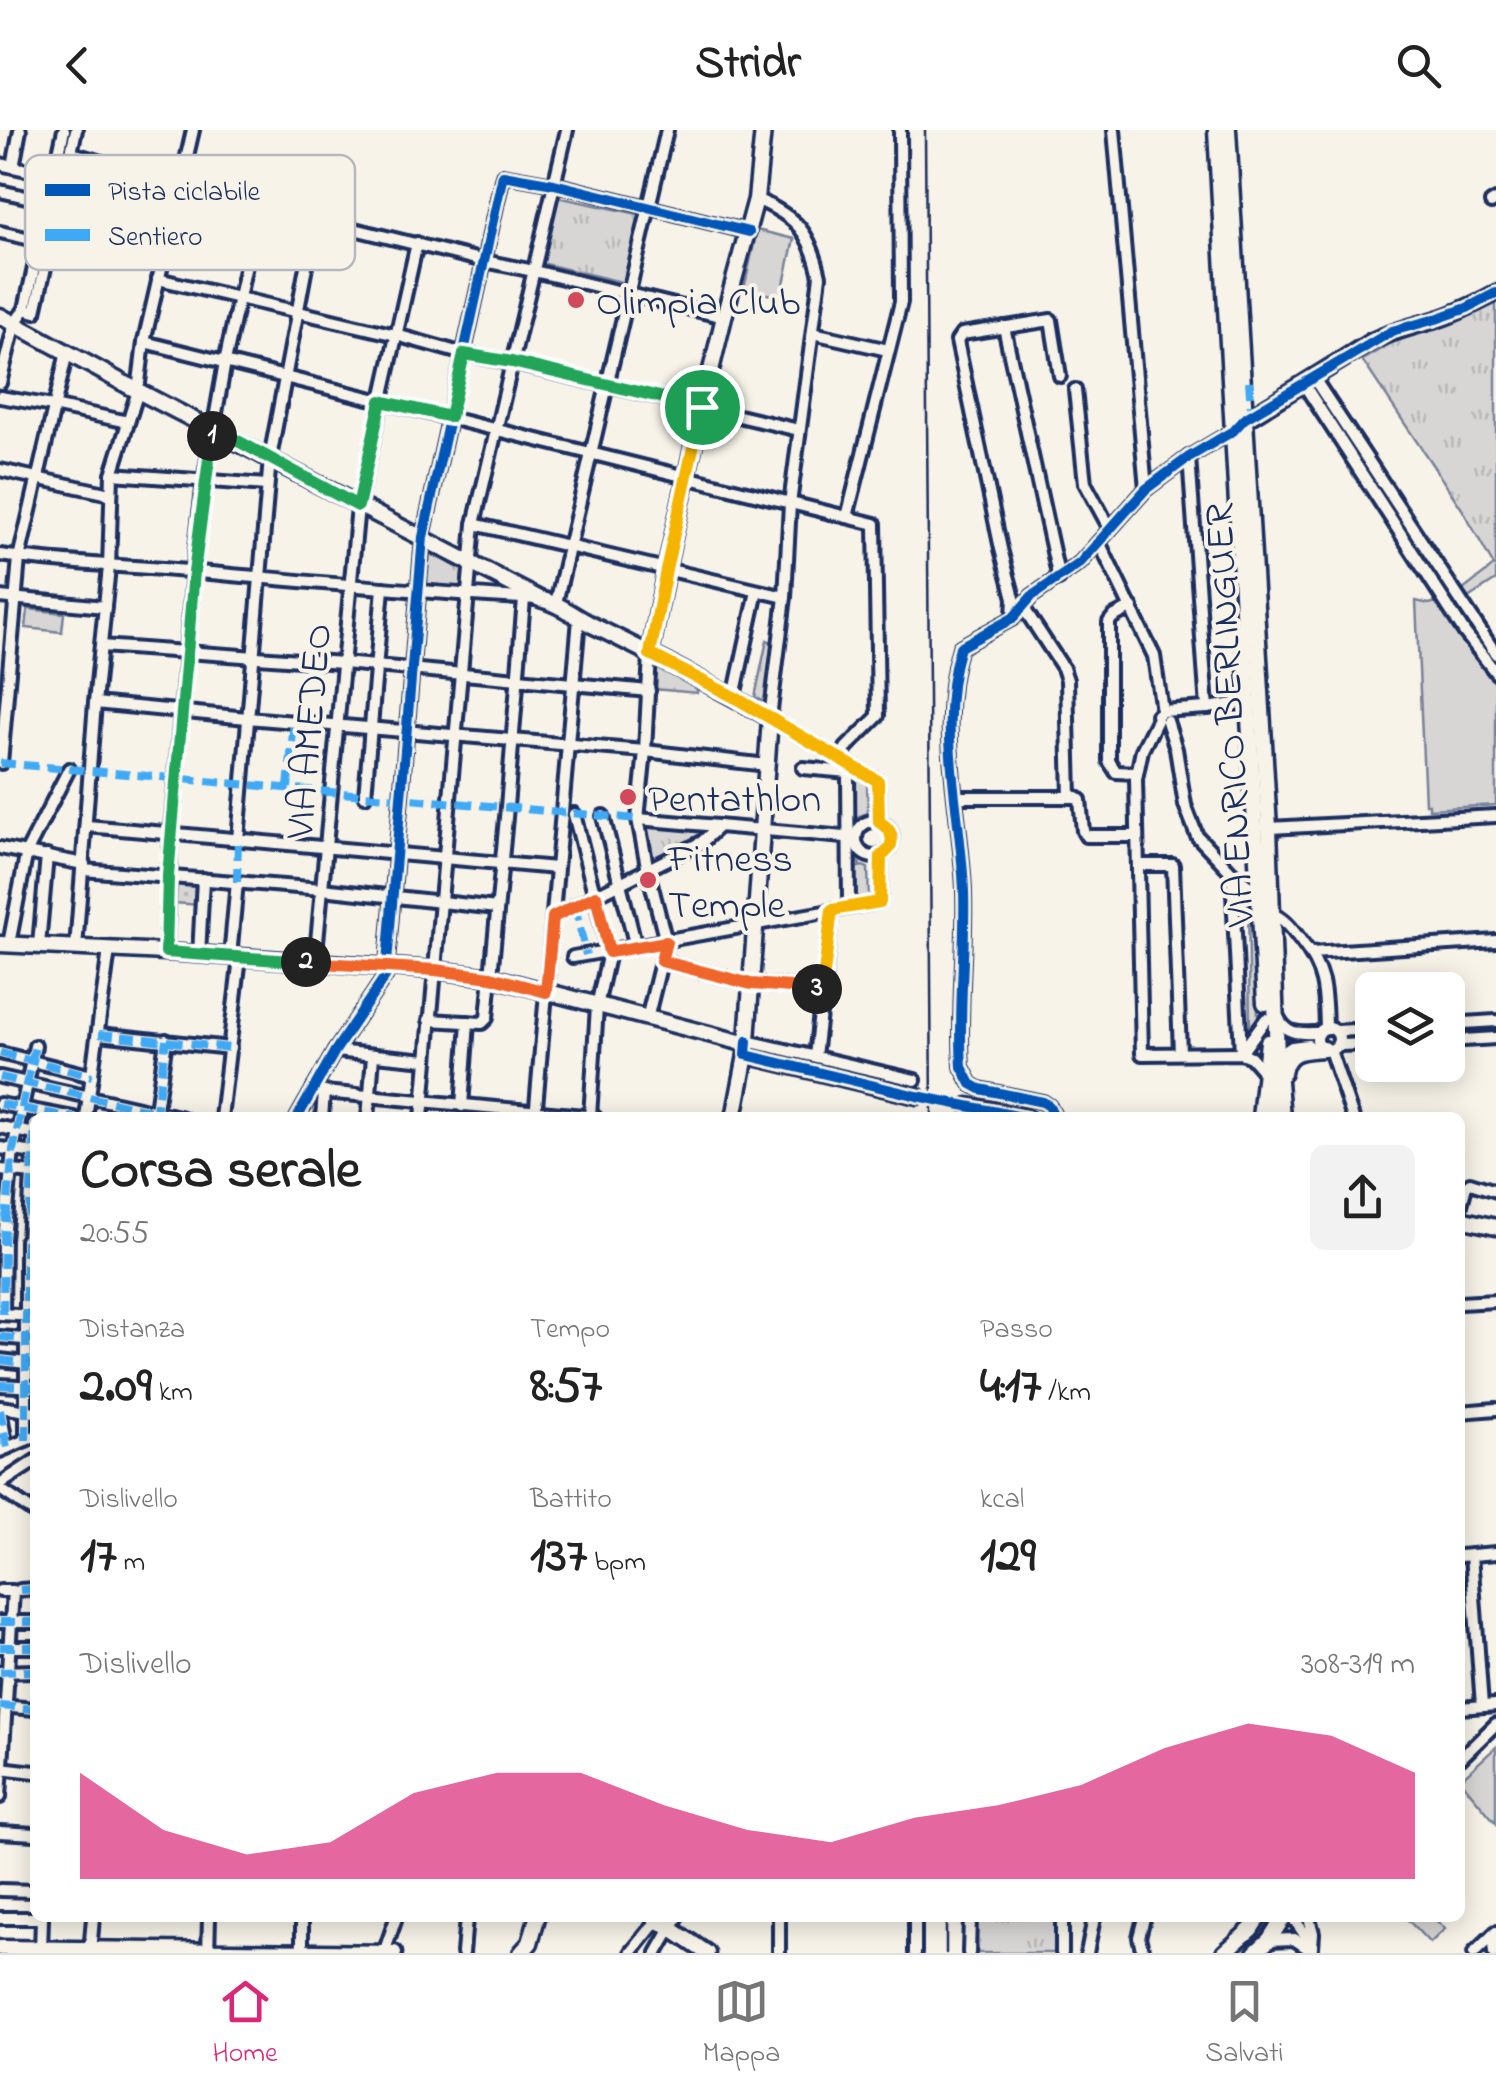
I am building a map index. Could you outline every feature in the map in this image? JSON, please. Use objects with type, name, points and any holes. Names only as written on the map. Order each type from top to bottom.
[{"type":"street","points":[[13,167],[20,130]]},
{"type":"street","points":[[59,155],[64,130]]},
{"type":"street","points":[[76,130],[72,153],[79,155]]},
{"type":"street","points":[[187,155],[193,130]]},
{"type":"street","points":[[423,1112],[474,524],[566,130]]},
{"type":"street","points":[[556,603],[667,130]]},
{"type":"street","points":[[647,1019],[666,942],[638,819],[650,654],[702,407],[756,198],[763,130]]},
{"type":"street","points":[[847,517],[901,302],[900,130]]},
{"type":"street","points":[[1114,130],[1146,489]]},
{"type":"street","name":"VIA ENRICO BERLINGUER","points":[[1216,130],[1259,890],[1282,1112]]},
{"type":"street","name":"VIA ENRICO BERLINGUER","points":[[1228,130],[1248,416],[1269,828],[1270,1112]]},
{"type":"street","points":[[0,164],[25,170]]},
{"type":"street","points":[[302,1112],[318,1092],[335,1051],[386,975],[423,537],[503,175],[748,232]]},
{"type":"street","points":[[0,191],[25,197]]},
{"type":"street","points":[[735,1112],[747,1046],[761,830],[785,597],[790,504],[820,276],[814,248],[794,220],[756,198]]},
{"type":"street","points":[[355,228],[724,316]]},
{"type":"street","points":[[0,232],[25,238]]},
{"type":"street","name":"VIA AMEDEO","points":[[315,963],[358,506],[417,243]]},
{"type":"street","points":[[0,383],[16,323],[25,309],[33,270]]},
{"type":"street","points":[[25,309],[35,312],[45,270]]},
{"type":"street","points":[[76,948],[109,566],[112,474],[138,391],[160,270]]},
{"type":"street","points":[[166,952],[171,833],[204,481],[245,270]]},
{"type":"street","points":[[238,840],[270,458],[305,270]]},
{"type":"street","points":[[158,279],[799,430]]},
{"type":"street","points":[[1052,1112],[1043,1102],[980,1089],[971,1084],[962,1067],[964,890],[954,797],[951,708],[960,647],[1013,618],[1032,596],[1080,563],[1146,489],[1233,431],[1248,416],[1392,331],[1436,320],[1493,295]]},
{"type":"street","points":[[0,316],[540,600]]},
{"type":"street","points":[[1013,618],[1011,583],[957,340],[962,334],[1051,320],[1060,376]]},
{"type":"street","points":[[1004,327],[1060,579]]},
{"type":"street","points":[[813,333],[888,350]]},
{"type":"street","points":[[144,342],[876,524],[878,716],[846,748],[842,758],[848,772],[853,838],[849,906]]},
{"type":"street","points":[[1,763],[19,558],[67,352]]},
{"type":"street","points":[[1308,380],[1418,560],[1496,674]]},
{"type":"street","points":[[1075,390],[1085,483],[1110,529]]},
{"type":"street","points":[[0,397],[128,422]]},
{"type":"street","points":[[1189,457],[1208,708]]},
{"type":"street","points":[[0,470],[110,494]]},
{"type":"street","points":[[112,474],[267,485]]},
{"type":"street","points":[[1370,476],[1496,654]]},
{"type":"street","points":[[474,524],[785,597]]},
{"type":"street","points":[[1099,542],[1154,656],[1163,716],[1176,748],[1188,819],[1197,836],[1232,873],[1259,890]]},
{"type":"street","points":[[1418,560],[1428,553]]},
{"type":"street","points":[[0,555],[556,603],[579,619],[734,697],[878,781],[879,822]]},
{"type":"street","points":[[1011,583],[1032,596]]},
{"type":"street","points":[[365,796],[383,588]]},
{"type":"street","points":[[734,697],[758,591]]},
{"type":"street","points":[[0,597],[105,606]]},
{"type":"street","points":[[430,1020],[486,1021],[524,598]]},
{"type":"street","points":[[1023,607],[1068,680],[1074,798],[1083,831],[1086,836],[1137,836]]},
{"type":"street","points":[[1132,607],[1109,622],[1110,761],[1116,772],[1137,773]]},
{"type":"street","points":[[535,1112],[546,992],[553,960],[556,868],[579,619]]},
{"type":"street","points":[[1470,640],[1481,632]]},
{"type":"street","points":[[101,646],[649,691]]},
{"type":"street","points":[[1249,702],[1163,716],[1142,750],[1137,773],[1142,1054],[1241,1053],[1252,1057],[1265,1074]]},
{"type":"street","points":[[95,703],[569,744],[767,766]]},
{"type":"street","points":[[803,768],[848,772]]},
{"type":"street","points":[[69,769],[27,851],[4,944],[199,954],[491,977],[916,1088]]},
{"type":"street","points":[[954,797],[1074,798]]},
{"type":"street","points":[[574,814],[609,952],[597,1006],[594,1112]]},
{"type":"street","points":[[603,816],[636,947]]},
{"type":"street","points":[[1269,828],[1496,816]]},
{"type":"street","points":[[638,819],[853,838]]},
{"type":"street","points":[[879,822],[889,829],[892,840],[888,852],[871,858],[853,838],[866,823],[879,822]]},
{"type":"street","points":[[87,826],[556,868]]},
{"type":"street","points":[[553,917],[702,842],[720,826]]},
{"type":"street","points":[[0,848],[27,851],[84,867],[498,908]]},
{"type":"street","points":[[39,945],[47,856]]},
{"type":"street","points":[[573,957],[880,902],[881,856]]},
{"type":"street","points":[[1138,865],[1173,865],[1180,1053]]},
{"type":"street","points":[[1232,873],[1241,1053]]},
{"type":"street","points":[[199,954],[203,879]]},
{"type":"street","points":[[222,1112],[230,1048],[237,882]]},
{"type":"street","points":[[816,1056],[832,910]]},
{"type":"street","points":[[1271,913],[1284,919],[1322,972],[1328,1040],[1351,1112]]},
{"type":"street","points":[[1311,954],[1496,941]]},
{"type":"street","points":[[87,1112],[110,950]]},
{"type":"street","points":[[661,961],[751,984],[822,989]]},
{"type":"street","points":[[1241,1053],[1271,1015],[1294,1034],[1355,1042]]},
{"type":"street","points":[[1465,1022],[1496,1021]]},
{"type":"street","points":[[462,1106],[468,1022]]},
{"type":"street","points":[[1277,1057],[1292,1047],[1355,1033]]},
{"type":"street","points":[[99,1034],[230,1048]]},
{"type":"street","points":[[1465,1039],[1496,1038]]},
{"type":"street","points":[[156,1112],[166,1040]]},
{"type":"street","points":[[1291,1112],[1282,1082],[1286,1060],[1328,1040]]},
{"type":"street","points":[[1261,1112],[1268,1042]]},
{"type":"street","points":[[30,1316],[2,1314],[2,1239],[5,1170],[18,1130],[35,1046]]},
{"type":"street","points":[[747,1046],[816,1056],[916,1088]]},
{"type":"street","points":[[335,1051],[426,1060]]},
{"type":"street","points":[[0,1053],[92,1076]]},
{"type":"street","points":[[369,1112],[374,1056]]},
{"type":"street","points":[[0,1092],[2,1077],[145,1112]]},
{"type":"street","points":[[318,1092],[462,1106],[487,1112]]},
{"type":"street","points":[[318,1092],[321,1112]]},
{"type":"street","points":[[0,1104],[30,1113]]},
{"type":"street","points":[[968,1106],[998,1112]]},
{"type":"street","points":[[0,1128],[30,1133]]},
{"type":"street","points":[[0,1148],[30,1152]]},
{"type":"street","points":[[5,1170],[30,1173]]},
{"type":"street","points":[[1465,1190],[1470,1183],[1496,1192]]},
{"type":"street","points":[[1465,1220],[1496,1228]]},
{"type":"street","points":[[2,1239],[30,1240],[30,1316],[30,1339],[30,1364],[30,1387],[30,1412],[30,1438],[4,1449],[0,1415],[30,1412]]},
{"type":"street","points":[[1465,1303],[1496,1301]]},
{"type":"street","points":[[0,1337],[30,1339]]},
{"type":"street","points":[[0,1360],[30,1364]]},
{"type":"street","points":[[0,1386],[30,1387]]},
{"type":"street","points":[[1465,1412],[1496,1409]]},
{"type":"street","points":[[30,1465],[0,1487],[30,1509]]},
{"type":"street","points":[[1482,1706],[1466,1556],[1496,1553]]},
{"type":"street","points":[[0,1592],[30,1589]]},
{"type":"street","points":[[0,1798],[6,1622],[16,1590]]},
{"type":"street","points":[[4,1672],[30,1672]]},
{"type":"street","points":[[1465,1708],[1496,1705]]},
{"type":"street","points":[[3,1706],[30,1709]]},
{"type":"street","points":[[1465,1754],[1496,1724]]},
{"type":"street","points":[[1,1768],[30,1771]]},
{"type":"street","points":[[0,1832],[30,1834]]},
{"type":"street","points":[[0,1890],[30,1891]]},
{"type":"street","points":[[0,1918],[30,1918]]},
{"type":"street","points":[[41,1951],[42,1922]]},
{"type":"street","points":[[90,1951],[93,1922]]},
{"type":"street","points":[[208,1952],[209,1922]]},
{"type":"street","points":[[302,1922],[302,1952]]},
{"type":"street","points":[[384,1953],[395,1922]]},
{"type":"street","points":[[463,1953],[466,1922]]},
{"type":"street","points":[[527,1950],[536,1922]]},
{"type":"street","points":[[631,1953],[654,1922]]},
{"type":"street","points":[[779,1922],[779,1953]]},
{"type":"street","points":[[915,1922],[915,1953]]},
{"type":"street","points":[[969,1953],[970,1922]]},
{"type":"street","points":[[1062,1922],[1062,1953]]},
{"type":"street","points":[[1086,1953],[1093,1922]]},
{"type":"street","points":[[1143,1922],[1139,1937],[1144,1953]]},
{"type":"street","points":[[1224,1953],[1257,1922]]},
{"type":"street","points":[[1255,1953],[1280,1922]]},
{"type":"street","points":[[1295,1922],[1312,1952]]},
{"type":"street","points":[[1312,1922],[1312,1952]]},
{"type":"street","points":[[657,1953],[674,1923],[707,1953]]},
{"type":"street","points":[[1474,1953],[1494,1934]]},
{"type":"street","points":[[1494,1934],[1494,1953]]},
{"type":"street","points":[[1269,1940],[1294,1939],[1312,1952]]},
{"type":"street","points":[[0,1948],[394,1953]]},
{"type":"green space","points":[[557,197],[643,215],[626,283],[541,263]]},
{"type":"green space","points":[[757,230],[794,239],[781,297],[744,289]]},
{"type":"green space","points":[[1496,300],[1496,580],[1468,598],[1463,590],[1494,566],[1462,509],[1362,360],[1395,341],[1449,323]]},
{"type":"green space","points":[[430,554],[463,570],[460,589],[425,588]]},
{"type":"green space","points":[[1416,601],[1437,602],[1496,684],[1496,805],[1429,809],[1429,804],[1425,804]]},
{"type":"green space","points":[[28,609],[64,613],[62,632],[26,628]]},
{"type":"green space","points":[[767,640],[772,642],[767,703],[755,697]]},
{"type":"green space","points":[[656,667],[697,687],[697,693],[654,689]]},
{"type":"green space","points":[[854,777],[867,783],[868,813],[854,818]]},
{"type":"green space","points":[[643,826],[707,830],[706,835],[650,867]]},
{"type":"green space","points":[[856,861],[859,867],[868,868],[869,898],[855,898]]},
{"type":"green space","points":[[177,881],[201,883],[199,905],[175,903]]},
{"type":"green space","points":[[1248,901],[1252,901],[1258,1016],[1250,1030]]},
{"type":"green space","points":[[1496,1747],[1496,1823],[1465,1786],[1465,1775]]},
{"type":"green space","points":[[977,1922],[1056,1922],[1055,1953],[977,1953]]},
{"type":"green space","points":[[1410,1922],[1438,1922],[1445,1929],[1430,1943]]},
{"type":"tunnel","points":[[917,1096],[968,1106]]},
{"type":"railway","points":[[925,130],[932,1112]]},
{"type":"railway","points":[[946,1922],[946,1953]]},
{"type":"marked path","points":[[1249,381],[1252,421]]},
{"type":"marked path","points":[[288,788],[294,721]]},
{"type":"marked path","points":[[0,763],[638,819]]},
{"type":"marked path","points":[[237,882],[238,840]]},
{"type":"marked path","points":[[575,906],[586,955]]},
{"type":"marked path","points":[[99,1034],[230,1048]]},
{"type":"marked path","points":[[156,1112],[166,1040]]},
{"type":"marked path","points":[[3,1314],[4,1239],[13,1150],[35,1046]]},
{"type":"marked path","points":[[0,1053],[92,1076]]},
{"type":"marked path","points":[[0,1077],[156,1112]]},
{"type":"marked path","points":[[0,1104],[42,1112]]},
{"type":"marked path","points":[[28,1240],[30,1207]]},
{"type":"marked path","points":[[26,1240],[26,1440]]},
{"type":"marked path","points":[[0,1337],[30,1340]]},
{"type":"marked path","points":[[0,1360],[30,1363]]},
{"type":"marked path","points":[[0,1385],[30,1387]]},
{"type":"marked path","points":[[0,1410],[7,1448]]},
{"type":"marked path","points":[[20,1590],[30,1589]]},
{"type":"marked path","points":[[0,1622],[30,1622]]},
{"type":"marked path","points":[[0,1647],[30,1647]]},
{"type":"marked path","points":[[0,1672],[30,1671]]},
{"type":"marked path","points":[[0,1706],[30,1709]]},
{"type":"cycle path","points":[[300,1112],[386,975],[423,537],[503,175],[749,232]]},
{"type":"cycle path","points":[[1052,1112],[1043,1102],[980,1089],[971,1084],[962,1067],[964,891],[950,738],[953,677],[960,647],[1013,618],[1032,596],[1080,563],[1146,489],[1233,431],[1244,419],[1392,331],[1467,308],[1496,293]]},
{"type":"cycle path","points":[[747,1041],[746,1055],[997,1112]]},
{"type":"place","name":"Olimpia Club","points":[[576,300]]},
{"type":"place","name":"Pentathlon","points":[[628,797]]},
{"type":"place","name":"Fitness Temple","points":[[648,880]]},
{"type":"route","points":[[464,354],[702,407],[650,654],[734,697],[878,781],[879,822],[889,829],[892,840],[879,866],[880,902],[832,910],[822,989],[751,984],[661,961],[666,942],[609,952],[596,896],[553,917],[546,992],[491,977],[435,970],[166,952],[168,876],[194,572],[214,428],[358,506],[381,401],[450,417],[464,354]]}]
